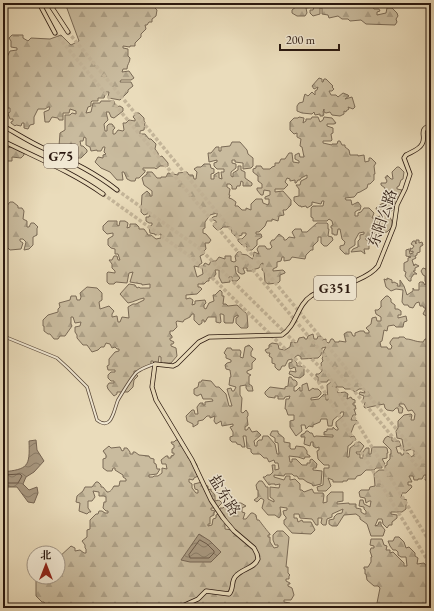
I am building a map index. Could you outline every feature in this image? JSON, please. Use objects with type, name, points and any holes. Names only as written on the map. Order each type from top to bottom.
[{"type":"highway","points":[[39,3],[56,33]]},
{"type":"highway","points":[[49,3],[68,32]]},
{"type":"highway","name":"东阳公路","points":[[155,364],[173,366],[177,364],[199,342],[209,337],[282,335],[289,330],[304,303],[311,296],[346,285],[374,271],[378,266],[394,226],[397,205],[410,174],[404,158],[422,145],[424,141],[423,131],[426,127],[431,125]]},
{"type":"highway","name":"G75","points":[[3,126],[80,165],[117,190]]},
{"type":"highway","name":"G75","points":[[3,141],[69,172],[103,194]]},
{"type":"highway","name":"盐东路","points":[[155,364],[152,387],[156,400],[192,460],[211,500],[234,531],[254,548],[258,559],[254,566],[239,573],[235,577],[232,590],[229,594],[206,591],[198,599],[178,608]]},
{"type":"street","points":[[3,336],[57,358],[87,387],[96,420],[101,423],[105,423],[112,419],[118,400],[137,372],[147,366],[155,364]]},
{"type":"green space","points":[[65,3],[151,3],[155,5],[157,10],[156,16],[152,19],[152,22],[145,25],[146,29],[135,43],[135,46],[123,46],[123,48],[128,49],[130,61],[127,69],[123,69],[122,72],[129,71],[134,78],[131,80],[121,80],[120,82],[131,82],[133,86],[120,100],[109,98],[109,92],[106,92],[104,98],[98,98],[98,101],[91,102],[91,106],[88,107],[86,113],[91,112],[93,103],[100,103],[101,101],[114,101],[116,107],[120,106],[123,108],[123,111],[114,118],[111,117],[109,112],[106,112],[108,120],[104,124],[105,131],[107,131],[107,126],[112,124],[115,128],[113,130],[113,134],[115,134],[118,130],[124,130],[123,123],[126,123],[129,120],[135,121],[133,117],[136,113],[139,113],[144,118],[145,122],[144,130],[140,131],[140,134],[145,134],[156,144],[155,149],[159,157],[162,156],[168,163],[168,166],[160,166],[156,169],[143,168],[145,172],[139,178],[136,178],[135,181],[127,179],[124,172],[122,172],[123,180],[117,180],[110,172],[101,168],[95,162],[98,157],[103,158],[103,155],[106,154],[104,152],[105,147],[103,147],[101,151],[91,151],[90,147],[86,145],[86,138],[84,137],[83,141],[80,141],[81,146],[87,150],[87,152],[81,158],[76,158],[71,153],[72,144],[70,144],[67,152],[59,146],[60,133],[65,130],[65,115],[70,115],[72,113],[76,114],[76,111],[70,109],[69,113],[63,113],[63,120],[52,117],[49,122],[45,122],[44,112],[49,110],[50,107],[38,109],[34,117],[34,124],[30,125],[28,129],[24,128],[24,123],[22,123],[21,126],[15,126],[11,123],[13,119],[10,119],[7,114],[10,112],[10,108],[6,108],[3,113],[4,60],[10,51],[17,50],[17,48],[11,47],[11,41],[9,38],[12,35],[23,35],[23,38],[28,41],[31,38],[50,39],[61,35],[71,45],[79,41]]},
{"type":"green space","points":[[296,3],[364,3],[364,5],[371,4],[374,9],[379,9],[380,11],[377,12],[377,15],[386,13],[387,8],[392,8],[398,16],[395,25],[366,24],[361,20],[350,21],[348,19],[342,19],[338,16],[329,18],[328,15],[322,14],[322,8],[320,8],[320,14],[313,16],[310,13],[310,10],[313,10],[314,7],[306,8],[307,13],[305,16],[297,16],[292,13],[292,10],[297,6]]},
{"type":"green space","points":[[319,78],[322,79],[322,82],[326,79],[333,86],[332,87],[334,89],[329,91],[331,95],[336,95],[338,97],[343,93],[349,96],[345,99],[352,97],[355,107],[353,109],[348,107],[349,109],[346,112],[344,111],[344,114],[340,116],[332,115],[330,112],[326,113],[324,112],[324,109],[323,116],[320,116],[320,114],[315,115],[314,112],[312,114],[297,111],[297,106],[299,103],[303,102],[305,94],[308,96],[312,92],[315,95],[315,91],[318,87],[314,89],[312,86]]},
{"type":"green space","points":[[312,117],[318,117],[320,122],[324,117],[332,118],[336,123],[327,124],[327,126],[333,128],[333,133],[331,134],[332,140],[323,141],[323,143],[332,145],[337,144],[338,141],[340,141],[342,145],[345,145],[345,147],[349,150],[350,155],[364,155],[365,162],[369,161],[369,158],[371,158],[376,163],[374,166],[374,180],[368,184],[367,188],[357,193],[354,197],[345,198],[346,200],[351,200],[352,205],[358,202],[361,206],[360,210],[355,212],[355,216],[358,216],[358,213],[364,208],[369,208],[374,213],[372,218],[375,218],[376,216],[380,217],[380,213],[377,212],[376,208],[387,202],[387,200],[383,197],[385,188],[381,185],[381,183],[386,183],[387,181],[385,177],[387,177],[387,175],[393,179],[392,172],[397,167],[404,172],[403,179],[397,187],[397,189],[402,190],[402,194],[393,210],[391,210],[388,214],[392,221],[392,227],[387,232],[373,234],[370,238],[366,238],[366,240],[369,240],[369,249],[364,249],[365,254],[361,251],[351,252],[353,249],[358,247],[360,235],[364,234],[364,232],[359,233],[355,240],[355,245],[349,249],[349,254],[345,254],[340,249],[340,246],[344,245],[345,242],[342,239],[340,229],[338,229],[337,235],[334,235],[332,234],[331,228],[333,225],[332,221],[329,219],[327,221],[313,221],[313,218],[311,217],[311,208],[313,206],[323,206],[324,201],[322,201],[321,204],[312,202],[312,205],[307,208],[306,206],[299,206],[294,201],[294,197],[299,196],[299,189],[296,185],[300,185],[301,181],[307,178],[307,175],[298,180],[296,183],[295,180],[290,181],[290,179],[287,178],[285,182],[288,185],[284,189],[275,189],[275,192],[283,191],[291,200],[291,205],[286,210],[283,210],[284,215],[279,216],[278,221],[272,219],[272,221],[267,221],[265,226],[259,232],[256,232],[256,234],[261,234],[262,237],[257,240],[257,245],[252,250],[249,250],[246,244],[242,245],[238,241],[238,239],[242,239],[246,235],[246,233],[242,233],[242,235],[236,237],[232,233],[231,227],[223,227],[217,230],[213,226],[216,221],[211,219],[217,216],[217,213],[210,215],[205,222],[203,233],[206,234],[211,240],[209,243],[205,243],[206,249],[204,254],[200,256],[202,263],[199,267],[194,266],[197,277],[203,274],[202,267],[205,263],[209,265],[211,261],[216,261],[219,257],[225,259],[225,256],[231,256],[231,261],[234,262],[236,261],[235,256],[238,252],[241,252],[241,254],[247,255],[253,259],[254,252],[259,254],[257,249],[259,246],[265,246],[267,249],[270,249],[272,247],[270,243],[279,234],[284,238],[284,240],[289,237],[295,238],[292,232],[295,229],[301,229],[302,232],[307,232],[317,223],[328,224],[328,236],[332,237],[333,240],[327,246],[324,246],[321,243],[321,237],[318,237],[318,241],[313,246],[313,250],[306,255],[305,259],[292,257],[290,260],[284,261],[284,257],[282,257],[281,261],[277,262],[277,267],[273,269],[273,271],[283,270],[285,272],[280,275],[280,281],[278,283],[268,284],[265,282],[264,271],[262,270],[263,263],[259,268],[252,271],[247,271],[247,268],[243,268],[245,273],[243,274],[238,272],[238,267],[235,266],[236,273],[240,278],[237,281],[232,281],[232,277],[229,277],[230,282],[222,283],[219,277],[219,270],[215,270],[216,274],[213,278],[209,278],[209,281],[204,284],[198,284],[198,287],[202,289],[197,294],[186,295],[186,299],[190,298],[193,300],[192,305],[195,304],[195,301],[205,300],[206,303],[204,308],[206,309],[209,303],[214,301],[213,295],[220,290],[222,292],[222,296],[224,296],[223,304],[228,306],[237,305],[247,314],[248,327],[241,328],[236,323],[236,318],[238,315],[234,317],[233,323],[225,323],[224,315],[222,314],[220,314],[220,323],[216,322],[216,317],[208,317],[205,322],[202,320],[202,323],[199,325],[194,320],[194,314],[183,322],[177,321],[177,327],[173,331],[170,331],[172,338],[170,338],[170,340],[174,342],[171,346],[176,348],[177,356],[171,363],[163,364],[161,363],[161,357],[159,356],[158,364],[154,364],[153,361],[151,361],[151,365],[144,369],[140,369],[139,371],[134,371],[134,373],[138,376],[134,380],[133,387],[128,392],[117,392],[114,396],[107,386],[109,383],[114,383],[114,381],[111,381],[108,378],[108,375],[111,372],[115,372],[115,370],[108,370],[107,366],[109,365],[109,359],[115,352],[119,351],[119,349],[115,347],[112,348],[110,344],[106,343],[104,347],[92,352],[87,345],[83,345],[77,338],[75,327],[80,326],[81,322],[75,323],[73,317],[71,317],[72,326],[65,336],[60,336],[58,339],[54,339],[50,334],[44,331],[43,326],[43,320],[48,315],[58,312],[60,307],[59,303],[70,300],[71,296],[76,296],[77,300],[80,300],[80,293],[87,287],[97,288],[102,293],[102,300],[99,302],[100,309],[109,306],[114,311],[112,317],[117,316],[118,322],[120,322],[122,317],[129,318],[128,307],[144,300],[144,298],[128,303],[120,294],[129,284],[135,285],[137,288],[150,288],[150,284],[142,285],[130,282],[133,272],[129,273],[127,283],[116,282],[114,284],[109,284],[107,282],[107,273],[115,273],[109,260],[112,260],[114,256],[117,256],[118,260],[120,260],[118,254],[115,254],[115,249],[108,245],[108,239],[113,236],[113,233],[107,234],[103,230],[103,226],[108,221],[117,221],[117,225],[119,226],[120,221],[125,221],[128,223],[127,228],[130,227],[130,224],[136,224],[139,229],[144,229],[148,235],[151,235],[156,239],[161,238],[161,234],[155,235],[150,233],[149,227],[152,223],[146,221],[146,217],[149,217],[150,213],[144,215],[141,212],[142,195],[147,191],[150,196],[152,196],[152,191],[144,185],[142,178],[147,174],[147,172],[152,172],[157,178],[161,178],[166,177],[168,173],[178,175],[178,173],[187,172],[189,175],[193,175],[194,179],[196,179],[197,172],[194,169],[201,167],[204,164],[210,164],[211,168],[214,169],[214,173],[211,174],[211,179],[214,179],[214,175],[219,172],[219,178],[222,179],[221,172],[224,172],[224,169],[217,169],[214,166],[214,163],[217,162],[217,160],[209,162],[208,153],[211,153],[216,147],[219,147],[219,151],[221,151],[221,147],[230,146],[232,142],[240,142],[247,150],[248,154],[253,158],[253,166],[251,168],[243,169],[243,163],[232,160],[232,163],[236,164],[236,168],[231,172],[231,176],[233,177],[233,173],[238,170],[238,166],[241,166],[241,170],[245,172],[245,178],[252,183],[252,185],[243,186],[243,182],[241,181],[240,186],[237,186],[236,189],[232,189],[230,184],[227,184],[227,187],[230,189],[229,198],[236,202],[235,206],[238,206],[242,210],[246,210],[246,208],[251,210],[251,204],[256,199],[262,199],[263,203],[268,205],[269,199],[265,199],[265,197],[270,195],[270,191],[264,190],[263,195],[261,195],[257,190],[257,188],[262,188],[262,184],[258,181],[258,176],[253,172],[253,169],[256,168],[256,166],[261,166],[263,169],[270,169],[275,166],[275,163],[279,163],[281,159],[285,159],[289,153],[292,153],[293,162],[299,163],[299,161],[295,159],[295,155],[299,153],[300,157],[304,157],[302,147],[300,146],[301,139],[297,137],[297,133],[294,134],[290,130],[290,122],[294,118],[304,118],[303,123],[306,119],[311,119]]},
{"type":"green space","points":[[3,142],[7,145],[7,148],[11,147],[11,145],[24,152],[24,155],[21,158],[12,157],[12,161],[6,161],[5,163],[3,161]]},
{"type":"green space","points":[[10,202],[13,202],[18,206],[18,208],[22,208],[24,211],[23,219],[27,221],[27,227],[29,227],[31,223],[34,223],[38,227],[37,235],[33,237],[33,245],[29,249],[24,250],[26,242],[23,239],[20,239],[23,243],[21,249],[10,250],[6,246],[3,246],[3,207],[6,207]]},
{"type":"green space","points":[[416,240],[419,240],[419,243],[422,242],[423,245],[420,247],[420,252],[415,256],[416,258],[412,260],[414,266],[415,264],[419,266],[415,268],[415,271],[413,271],[417,274],[414,274],[411,281],[409,281],[405,276],[406,272],[404,271],[404,263],[411,257],[406,256],[406,250],[409,249],[410,254],[413,253],[413,251],[411,252],[410,248],[412,249],[414,246],[411,244],[413,241],[415,241],[416,244]]},
{"type":"green space","points":[[423,268],[426,269],[427,273],[429,273],[431,268],[431,312],[426,316],[423,314],[426,308],[420,306],[419,302],[416,303],[413,308],[409,307],[408,305],[404,305],[402,302],[403,290],[396,289],[391,291],[386,287],[384,279],[387,280],[387,278],[392,280],[392,283],[394,282],[398,284],[397,286],[400,286],[400,280],[407,295],[413,291],[413,288],[414,290],[419,290],[420,282],[423,282],[425,285],[425,276],[421,271]]},
{"type":"green space","points":[[386,296],[391,299],[391,302],[395,305],[395,309],[401,311],[401,315],[398,315],[398,318],[406,316],[407,321],[404,322],[403,327],[396,327],[394,325],[388,326],[387,331],[384,330],[382,341],[380,342],[381,347],[391,349],[392,346],[390,342],[393,338],[399,337],[420,342],[423,342],[425,339],[430,339],[431,481],[425,480],[426,475],[424,475],[422,479],[418,480],[414,480],[413,476],[409,476],[412,482],[408,482],[408,485],[411,485],[412,487],[406,493],[402,493],[401,498],[407,500],[406,509],[402,512],[391,512],[391,514],[397,515],[397,518],[392,522],[392,525],[389,525],[387,528],[383,524],[382,519],[378,519],[375,526],[381,522],[381,525],[385,530],[383,536],[371,536],[367,524],[356,514],[344,515],[337,526],[332,526],[329,524],[329,520],[334,519],[337,514],[342,513],[343,509],[332,514],[332,517],[327,519],[326,525],[321,523],[322,518],[318,518],[318,525],[316,525],[312,519],[300,518],[299,514],[294,514],[294,518],[297,518],[298,522],[302,520],[303,522],[311,522],[315,530],[311,534],[292,533],[284,524],[286,517],[283,511],[287,510],[287,508],[280,507],[281,515],[279,518],[275,515],[268,515],[262,508],[264,500],[261,498],[257,502],[254,500],[258,497],[256,485],[259,481],[262,481],[266,487],[268,487],[268,499],[274,502],[274,500],[270,497],[270,487],[279,488],[280,484],[269,485],[263,477],[270,475],[273,472],[272,465],[275,465],[275,470],[279,469],[278,463],[275,463],[274,460],[269,462],[267,458],[264,458],[260,454],[253,454],[251,449],[247,448],[246,436],[243,436],[245,447],[242,447],[236,442],[232,442],[230,437],[233,436],[233,432],[230,427],[233,426],[233,424],[222,426],[221,421],[216,424],[214,421],[215,416],[210,418],[210,416],[207,416],[203,420],[198,421],[198,424],[193,427],[193,424],[187,421],[186,416],[192,410],[194,410],[195,414],[198,414],[197,407],[200,403],[205,405],[205,402],[213,401],[212,399],[203,399],[201,394],[197,396],[194,394],[194,389],[198,387],[199,382],[202,380],[211,381],[216,387],[219,387],[226,394],[229,406],[232,406],[227,389],[231,388],[232,391],[234,391],[236,387],[229,385],[231,377],[230,370],[226,369],[225,365],[231,362],[231,360],[226,358],[224,353],[227,348],[231,348],[232,350],[240,350],[240,357],[243,358],[245,347],[249,345],[253,349],[251,356],[256,359],[252,363],[252,369],[247,371],[247,373],[251,375],[249,376],[249,384],[252,386],[253,391],[248,391],[246,385],[240,386],[240,395],[242,398],[241,412],[243,413],[246,410],[248,413],[248,425],[245,427],[245,430],[249,427],[252,432],[257,431],[261,435],[254,441],[255,446],[257,446],[257,442],[259,440],[262,440],[263,436],[268,436],[275,444],[277,454],[279,454],[278,443],[275,442],[275,438],[270,435],[272,431],[278,431],[278,433],[284,438],[284,442],[290,443],[291,449],[295,449],[296,446],[304,447],[307,454],[310,456],[305,457],[304,459],[289,456],[290,462],[292,462],[292,459],[296,459],[302,465],[307,465],[307,463],[310,463],[310,460],[312,459],[317,464],[316,468],[313,468],[313,470],[322,471],[321,484],[313,486],[312,484],[303,479],[299,479],[297,476],[292,474],[285,474],[284,476],[274,475],[274,477],[284,480],[286,476],[290,476],[290,480],[295,479],[300,484],[300,490],[304,492],[312,489],[314,493],[323,493],[323,503],[327,502],[327,496],[331,492],[343,492],[343,501],[337,502],[337,504],[356,504],[356,508],[361,509],[361,512],[366,514],[364,507],[359,506],[360,500],[363,500],[364,504],[370,507],[371,501],[366,503],[365,498],[360,497],[359,492],[361,490],[369,490],[370,487],[375,486],[374,474],[379,470],[385,470],[385,466],[390,459],[391,450],[383,442],[385,438],[388,436],[392,437],[392,441],[399,441],[401,446],[396,447],[398,453],[401,453],[401,455],[408,453],[411,457],[414,455],[413,449],[404,451],[402,439],[397,438],[396,431],[398,428],[398,421],[404,415],[411,414],[411,420],[414,420],[415,414],[412,410],[408,411],[404,404],[399,404],[403,408],[402,413],[399,413],[398,408],[393,411],[387,410],[384,404],[365,408],[365,402],[363,400],[364,396],[359,394],[360,392],[365,393],[364,389],[359,389],[355,392],[351,389],[336,387],[338,393],[345,392],[348,394],[347,399],[351,397],[355,400],[353,405],[355,405],[356,409],[354,409],[356,415],[353,415],[351,420],[356,420],[358,422],[354,425],[350,437],[354,436],[356,440],[348,446],[347,457],[349,457],[350,448],[358,442],[364,446],[360,452],[356,452],[357,454],[360,454],[360,458],[363,458],[363,452],[366,448],[369,448],[369,454],[371,454],[372,447],[385,447],[387,448],[388,453],[387,458],[382,459],[385,464],[382,465],[382,468],[366,470],[355,479],[348,479],[347,481],[343,482],[333,482],[333,480],[328,478],[331,486],[326,491],[318,491],[317,487],[323,485],[324,468],[329,468],[329,465],[324,465],[318,459],[317,451],[319,450],[319,447],[316,448],[313,446],[313,442],[311,442],[310,446],[304,444],[305,437],[301,437],[301,435],[308,431],[312,433],[314,437],[333,437],[333,435],[324,435],[324,432],[327,431],[327,429],[333,429],[333,427],[338,430],[336,422],[343,416],[344,412],[341,412],[333,420],[332,426],[328,426],[327,419],[321,419],[320,422],[313,425],[313,427],[309,426],[306,429],[305,425],[301,425],[302,431],[296,436],[290,427],[290,421],[294,420],[294,415],[288,415],[285,409],[286,399],[289,399],[290,396],[285,397],[284,399],[278,399],[278,396],[275,396],[275,398],[268,397],[265,392],[270,387],[285,389],[285,387],[288,386],[289,377],[291,377],[297,382],[297,385],[294,387],[294,391],[300,387],[300,391],[302,391],[302,385],[307,383],[309,391],[313,388],[318,389],[321,392],[318,397],[311,398],[311,400],[319,399],[326,394],[326,400],[328,400],[327,385],[331,382],[331,380],[328,380],[327,382],[318,382],[318,377],[316,376],[316,374],[319,374],[322,371],[321,363],[323,361],[323,352],[326,347],[322,348],[321,355],[318,358],[301,359],[298,355],[295,357],[297,366],[301,366],[304,369],[304,375],[300,378],[289,374],[290,371],[296,372],[295,367],[290,369],[289,367],[289,363],[292,362],[292,359],[288,360],[285,366],[282,366],[280,370],[278,370],[275,367],[275,364],[272,363],[272,358],[269,356],[270,353],[267,353],[265,350],[269,348],[269,345],[272,343],[278,344],[279,349],[285,350],[290,347],[291,342],[297,343],[299,338],[304,337],[307,339],[308,336],[313,334],[314,339],[321,336],[322,340],[326,339],[326,342],[329,343],[331,339],[335,342],[346,342],[344,334],[347,332],[351,332],[353,336],[355,336],[355,333],[360,331],[369,333],[366,328],[371,324],[372,318],[376,317],[377,321],[381,321],[381,317],[376,314],[375,310],[378,310],[381,307],[381,301]]},
{"type":"green space","points":[[176,440],[181,440],[184,443],[184,448],[188,452],[188,458],[193,459],[197,465],[198,476],[193,480],[189,479],[189,482],[192,484],[192,488],[196,493],[198,493],[198,490],[195,489],[194,484],[202,482],[202,485],[208,486],[208,490],[211,489],[214,493],[215,501],[219,500],[222,503],[217,508],[211,508],[211,510],[215,512],[214,515],[210,517],[210,524],[208,524],[208,526],[212,525],[213,519],[219,514],[225,522],[225,529],[232,530],[231,527],[227,526],[227,521],[220,511],[220,508],[230,506],[231,502],[235,502],[246,506],[242,508],[242,512],[245,513],[243,519],[246,519],[251,513],[256,515],[257,520],[259,520],[270,534],[268,537],[270,537],[270,542],[274,548],[278,547],[278,545],[275,545],[273,540],[273,535],[277,531],[283,531],[289,537],[286,567],[288,567],[288,573],[290,575],[289,579],[286,579],[286,581],[290,583],[288,586],[292,588],[294,595],[291,600],[284,600],[284,602],[290,603],[290,607],[47,608],[44,602],[36,596],[36,585],[66,585],[66,551],[71,546],[75,548],[75,551],[80,550],[86,553],[85,545],[82,541],[87,537],[87,530],[90,529],[90,520],[98,514],[99,511],[108,513],[108,511],[103,508],[104,502],[106,502],[106,497],[99,496],[99,492],[93,491],[95,497],[92,501],[88,501],[88,508],[91,512],[87,514],[79,511],[80,503],[76,502],[77,496],[85,487],[92,487],[96,482],[98,482],[107,492],[114,486],[119,486],[120,481],[126,481],[123,475],[115,470],[115,468],[113,468],[112,471],[107,471],[103,468],[103,459],[106,458],[106,455],[103,451],[109,446],[111,448],[120,447],[122,451],[124,448],[127,448],[130,454],[135,452],[139,455],[149,456],[150,458],[154,459],[157,469],[160,469],[157,474],[149,475],[149,477],[153,477],[162,473],[162,468],[167,469],[166,464],[162,464],[161,460],[166,456],[171,458],[171,456],[174,455],[174,453],[172,453],[172,449],[174,448],[174,445],[171,442]]},
{"type":"green space","points":[[395,537],[399,537],[404,542],[406,548],[409,547],[415,553],[415,556],[418,558],[417,564],[424,563],[429,569],[431,569],[431,608],[375,608],[380,588],[378,586],[374,586],[367,580],[364,569],[364,567],[368,567],[371,562],[372,557],[370,551],[371,548],[374,548],[374,546],[370,545],[371,539],[382,539],[384,545],[387,546],[386,550],[390,550],[390,553],[393,552],[404,563],[404,566],[407,566],[406,557],[401,557],[398,555],[398,552],[393,550],[390,546],[388,541],[393,541]]},
{"type":"water","points":[[36,440],[37,450],[44,461],[34,472],[26,477],[23,484],[29,490],[37,487],[38,493],[34,503],[28,502],[17,487],[3,487],[3,472],[18,470],[26,465],[29,456],[29,441]]},
{"type":"water","points":[[199,534],[210,541],[221,552],[211,562],[190,562],[181,560]]},
{"type":"tunnel","points":[[68,32],[431,471]]},
{"type":"tunnel","points":[[55,33],[431,483]]},
{"type":"tunnel","points":[[117,190],[199,248],[328,375],[431,544]]},
{"type":"tunnel","points":[[103,194],[191,257],[318,381],[431,566]]}]
